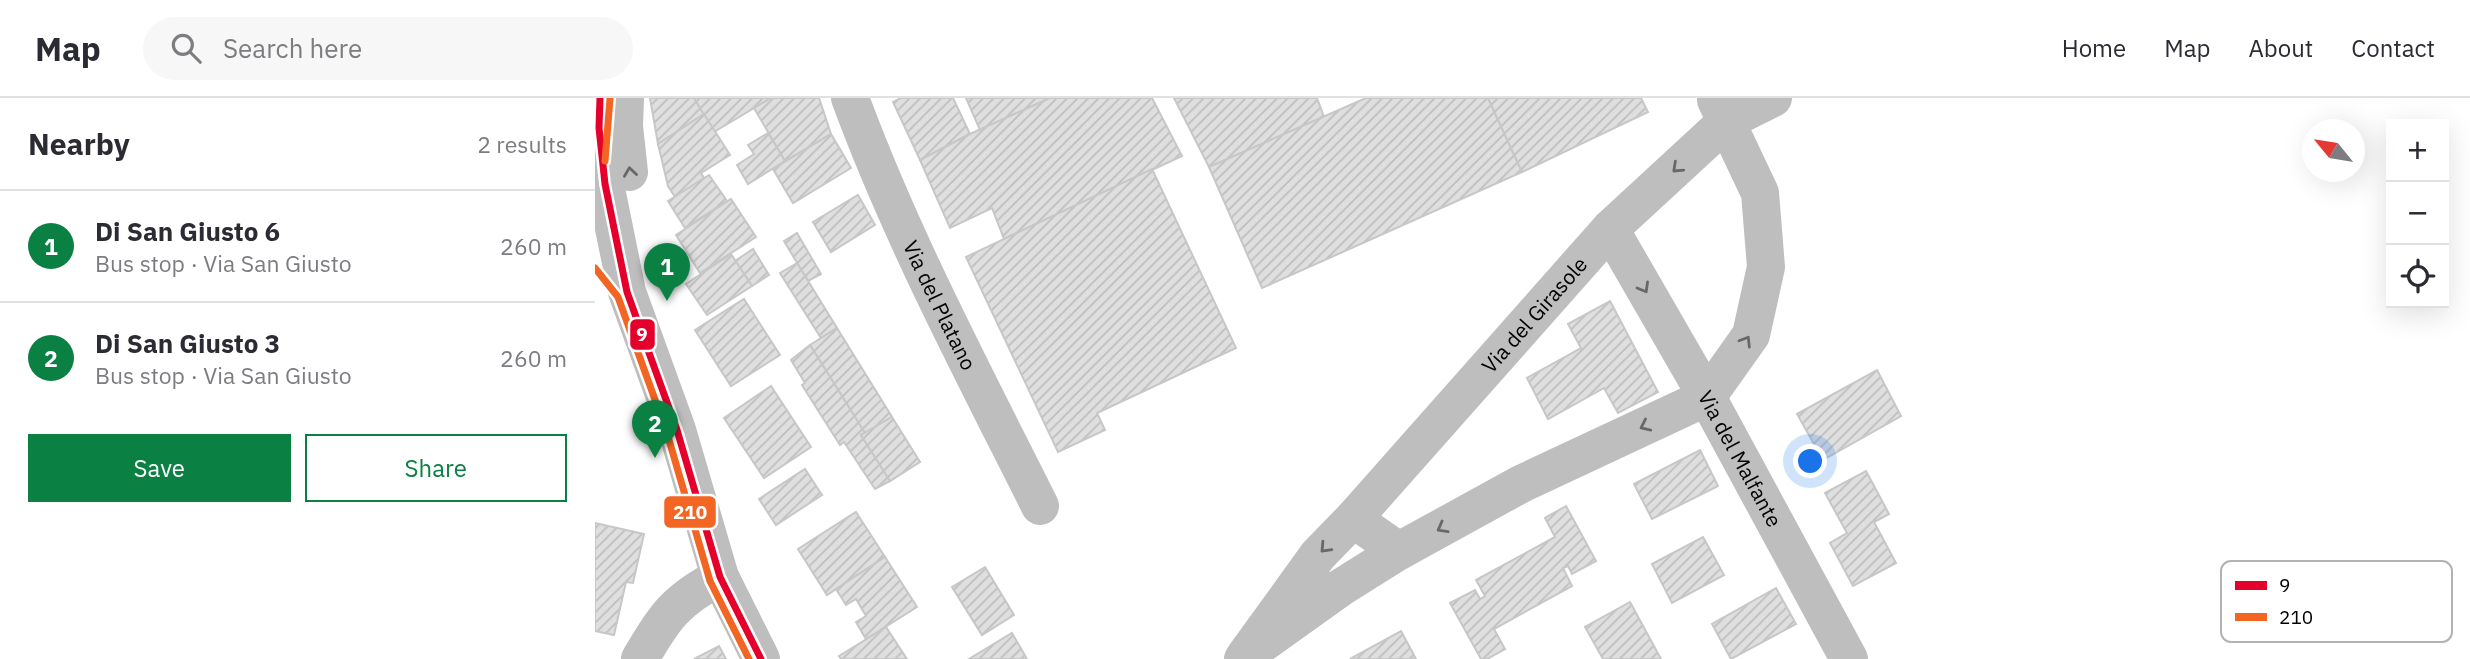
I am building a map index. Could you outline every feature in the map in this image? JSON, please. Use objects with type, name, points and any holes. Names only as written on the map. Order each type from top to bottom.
[{"type":"street","points":[[625,98],[624,126],[629,171],[650,282],[653,322],[651,361]]},
{"type":"street","name":"Via del Platano","points":[[850,98],[873,161],[917,259],[1040,506]]},
{"type":"street","name":"Via del Girasole","points":[[1245,658],[1318,555],[1610,229],[1721,110],[1773,98]]},
{"type":"street","name":"Via del Malfante","points":[[1721,110],[1760,193],[1766,267],[1751,335],[1707,397],[1849,659]]},
{"type":"street","points":[[598,129],[605,184],[627,292],[677,430],[720,577],[761,659]]},
{"type":"street","points":[[1610,229],[1707,397]]},
{"type":"street","points":[[595,251],[627,292]]},
{"type":"street","name":"Via del Girasole","points":[[1245,658],[1340,588],[1399,551],[1521,484],[1707,397]]},
{"type":"street","points":[[1353,519],[1399,551]]},
{"type":"street","points":[[640,659],[661,622],[693,591],[720,577]]},
{"type":"building","points":[[650,98],[694,98],[704,114],[658,144]]},
{"type":"building","points":[[694,98],[771,98],[714,132]]},
{"type":"building","points":[[771,98],[819,98],[831,134],[785,161],[754,108]]},
{"type":"building","points":[[901,98],[953,98],[970,134],[920,160],[893,102]]},
{"type":"building","points":[[966,98],[1050,98],[980,130]]},
{"type":"building","points":[[1050,98],[1152,98],[1182,156],[1004,239],[992,208],[950,228],[920,160]]},
{"type":"building","points":[[1174,98],[1317,98],[1324,117],[1209,167]]},
{"type":"building","points":[[1366,98],[1488,98],[1522,172],[1262,288],[1209,167]]},
{"type":"building","points":[[1488,98],[1641,98],[1648,112],[1522,172]]},
{"type":"building","points":[[704,114],[730,155],[701,173],[704,178],[675,197],[668,186],[658,144]]},
{"type":"building","points":[[768,133],[785,161],[748,184],[737,165],[754,154],[748,145]]},
{"type":"building","points":[[831,134],[851,168],[793,203],[773,169]]},
{"type":"building","points":[[1152,169],[1236,348],[1097,413],[1105,430],[1058,452],[966,257]]},
{"type":"building","points":[[709,175],[727,201],[685,228],[668,201]]},
{"type":"building","points":[[858,195],[875,225],[831,252],[813,222]]},
{"type":"building","points":[[731,199],[756,237],[700,273],[676,235]]},
{"type":"building","points":[[797,233],[821,274],[808,281],[784,241]]},
{"type":"building","points":[[753,249],[769,275],[752,286],[735,261]]},
{"type":"building","points":[[731,254],[752,286],[707,315],[686,284]]},
{"type":"building","points":[[797,263],[837,328],[821,338],[780,273]]},
{"type":"building","points":[[744,299],[780,355],[731,386],[695,330]]},
{"type":"building","points":[[1610,301],[1658,392],[1618,413],[1604,388],[1548,419],[1527,378],[1581,348],[1568,324]]},
{"type":"building","points":[[837,328],[892,417],[865,433],[810,345]]},
{"type":"building","points":[[810,345],[865,433],[861,435],[890,481],[875,489],[844,442],[840,445],[802,385],[805,383],[791,360]]},
{"type":"building","points":[[1877,370],[1901,416],[1823,460],[1797,414]]},
{"type":"building","points":[[771,386],[811,447],[764,478],[724,418]]},
{"type":"building","points":[[892,417],[920,462],[890,481],[861,435]]},
{"type":"building","points":[[1700,450],[1718,486],[1652,519],[1634,484]]},
{"type":"building","points":[[805,469],[822,495],[776,525],[759,499]]},
{"type":"building","points":[[1866,471],[1889,514],[1874,522],[1896,563],[1853,586],[1830,543],[1847,533],[1825,493]]},
{"type":"building","points":[[1566,506],[1596,561],[1572,574],[1568,566],[1563,568],[1572,586],[1494,629],[1505,649],[1487,659],[1481,659],[1450,603],[1475,590],[1480,599],[1485,596],[1476,580],[1555,537],[1545,518]]},
{"type":"building","points":[[856,512],[885,557],[827,595],[798,549]]},
{"type":"building","points":[[595,523],[644,534],[633,583],[626,582],[614,635],[595,631]]},
{"type":"building","points":[[1703,537],[1724,575],[1672,603],[1652,564]]},
{"type":"building","points":[[885,557],[917,607],[866,639],[856,622],[866,616],[856,599],[846,605],[836,589]]},
{"type":"building","points":[[985,567],[1014,615],[982,635],[952,587]]},
{"type":"building","points":[[1776,588],[1796,624],[1731,659],[1712,624]]},
{"type":"building","points":[[1630,602],[1661,659],[1603,659],[1585,627]]},
{"type":"building","points":[[886,627],[907,659],[841,659],[839,656]]},
{"type":"building","points":[[1401,631],[1416,659],[1350,659]]},
{"type":"building","points":[[1012,633],[1027,659],[969,659]]},
{"type":"building","points":[[719,646],[726,659],[694,659]]},
{"type":"transit line","name":"9","points":[[600,98],[599,128],[605,184],[627,292],[677,430],[720,577],[761,659]]},
{"type":"transit line","name":"210","points":[[605,161],[610,99]]},
{"type":"transit line","name":"210","points":[[595,268],[618,297],[667,433],[710,581],[749,659]]},
{"type":"place","name":"Di San Giusto 6","points":[[667,301]]},
{"type":"place","name":"Di San Giusto 3","points":[[655,458]]}]
